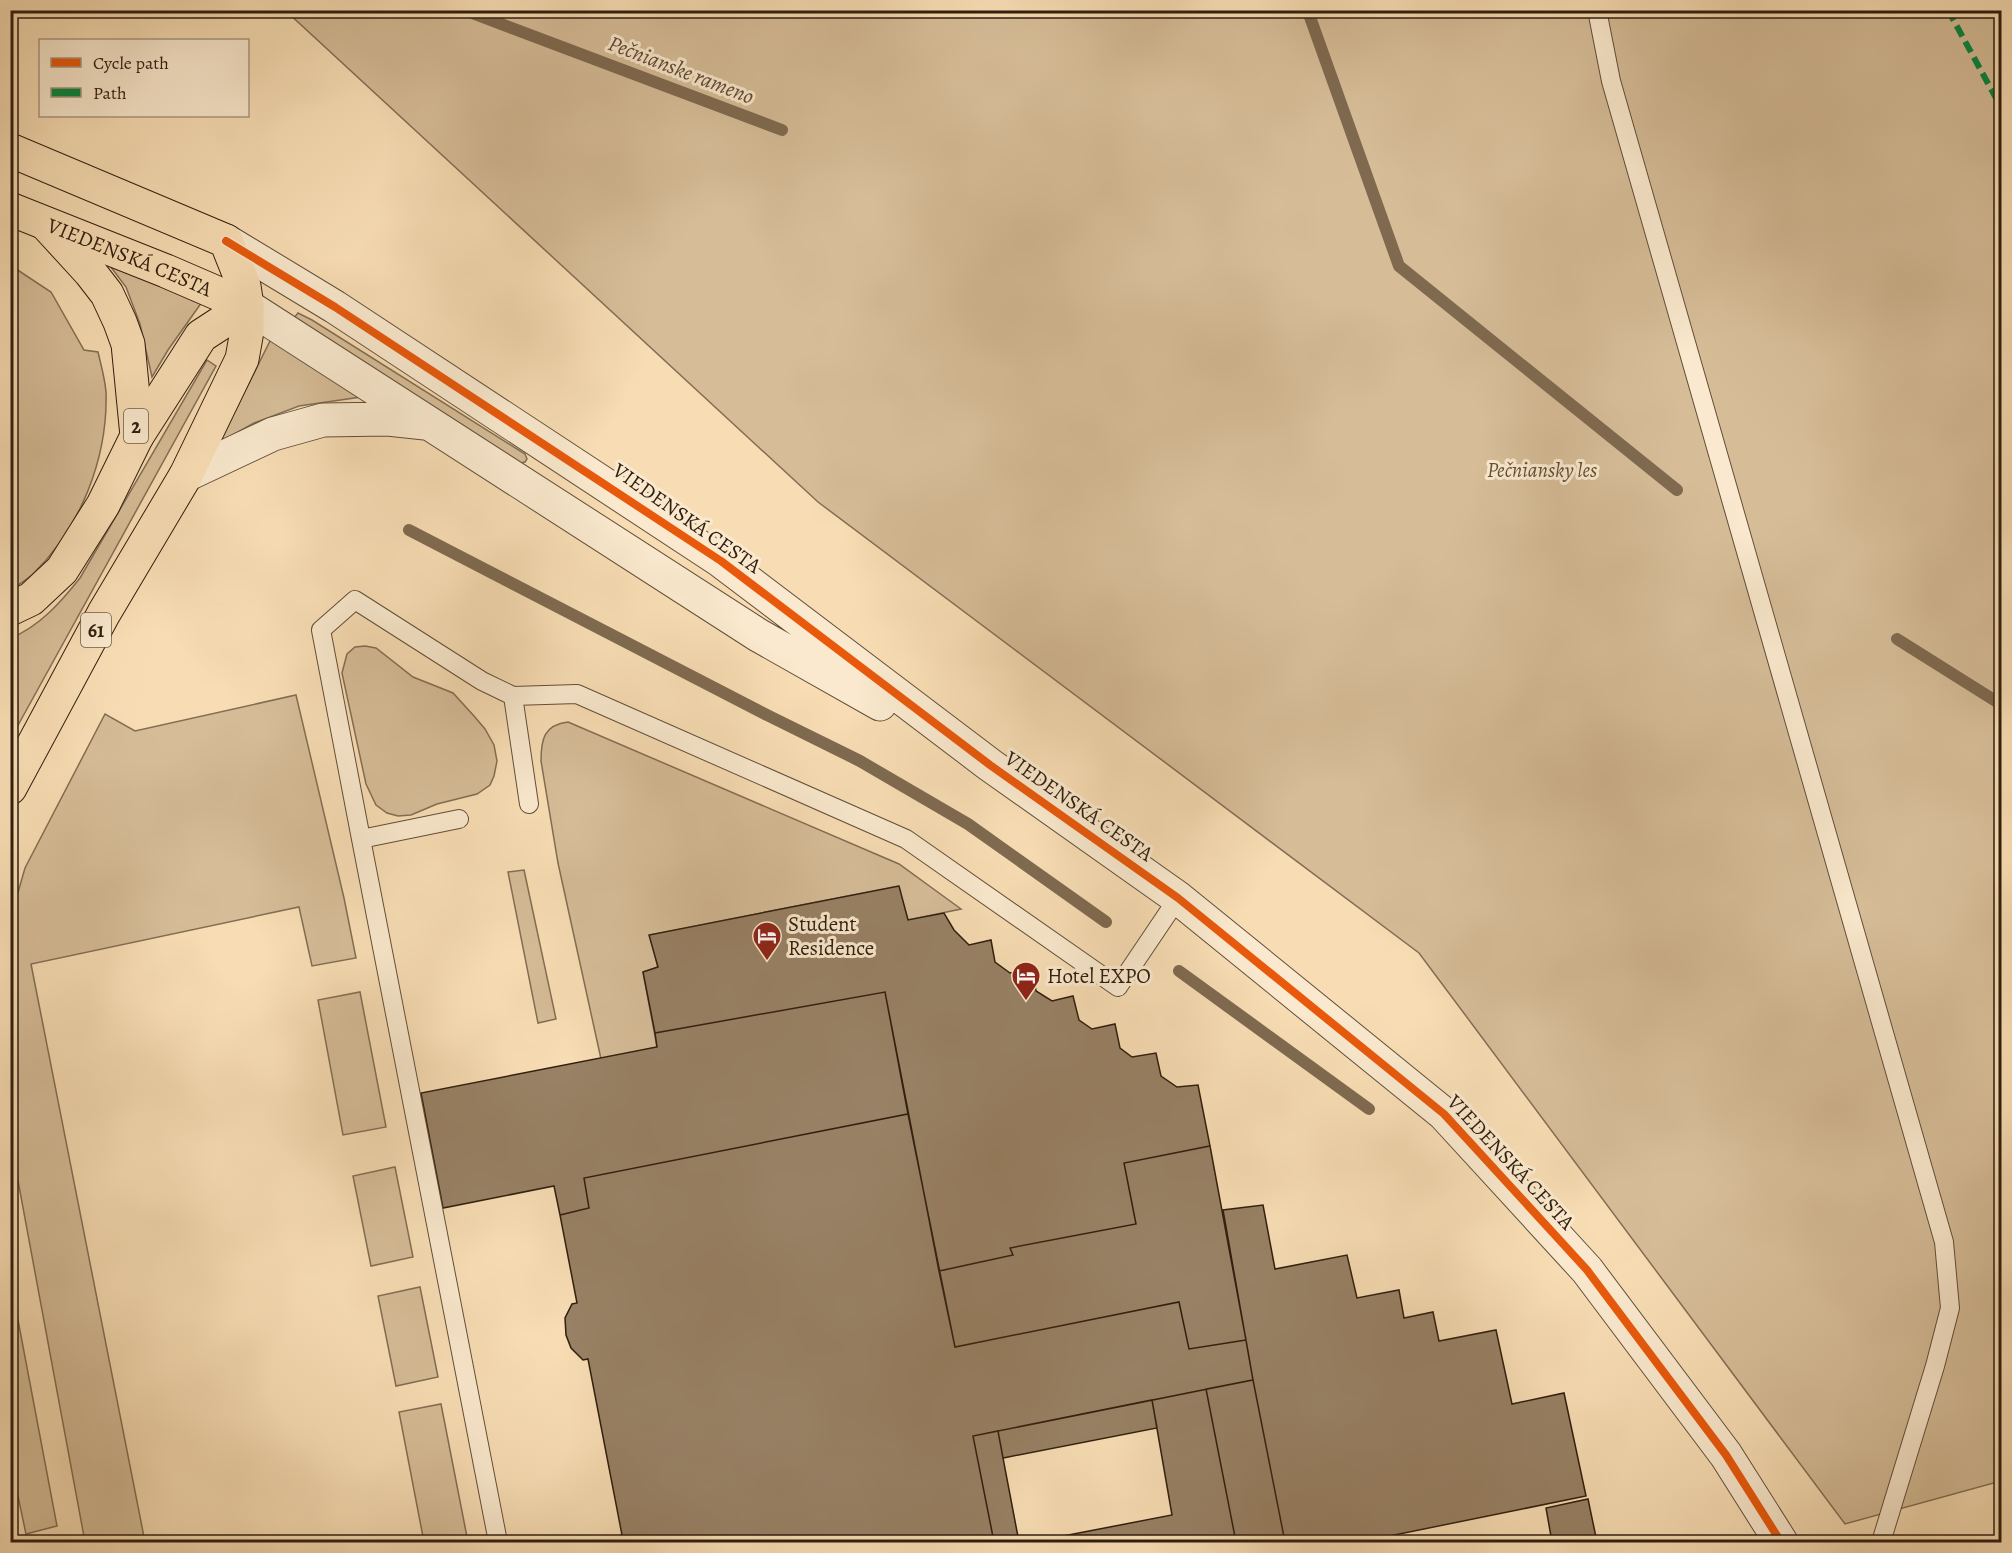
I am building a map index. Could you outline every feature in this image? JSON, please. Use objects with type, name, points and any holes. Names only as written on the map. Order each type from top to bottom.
[{"type":"main road","name":"VIEDENSKÁ CESTA","points":[[10,150],[226,241],[244,286],[247,306]]},
{"type":"main road","name":"VIEDENSKÁ CESTA","points":[[10,209],[247,306]]},
{"type":"main road","name":"2","points":[[46,224],[107,294],[120,322],[128,344],[137,436]]},
{"type":"main road","name":"2","points":[[10,609],[31,599],[62,570],[103,505],[137,436],[201,336],[247,306]]},
{"type":"main road","name":"61","points":[[10,788],[104,614],[186,475],[242,359],[248,331],[247,306]]},
{"type":"street","name":"VIEDENSKÁ CESTA","points":[[226,241],[302,286],[721,561],[990,765],[1178,898],[1444,1114],[1587,1270],[1726,1455],[1781,1542]]},
{"type":"street","points":[[247,306],[302,286]]},
{"type":"street","name":"VIEDENSKÁ CESTA","points":[[247,306],[758,635],[990,765]]},
{"type":"street","points":[[186,475],[273,434],[323,420],[388,419],[432,424]]},
{"type":"lane","points":[[1597,10],[1611,81],[1944,1242],[1950,1308],[1935,1366],[1881,1542]]},
{"type":"lane","points":[[498,1542],[321,630],[355,600],[482,681],[513,696],[577,694],[906,839],[1118,987],[1178,898]]},
{"type":"lane","points":[[513,696],[529,804]]},
{"type":"lane","points":[[361,839],[459,819]]},
{"type":"green space","name":"Pečniansky les","points":[[286,11],[2001,11],[2001,1481],[1845,1524],[1419,953],[818,502]]},
{"type":"green space","points":[[98,250],[202,302],[152,377],[140,324],[126,287]]},
{"type":"green space","points":[[10,265],[51,292],[84,350],[98,352],[106,392],[102,442],[88,491],[77,514],[65,536],[50,556],[33,574],[11,590]]},
{"type":"green space","points":[[298,313],[525,454],[527,459],[521,463],[293,319]]},
{"type":"green space","points":[[271,339],[368,396],[299,406],[254,423],[222,441],[219,438]]},
{"type":"green space","points":[[207,360],[216,366],[11,738],[11,638],[41,620],[80,578]]},
{"type":"green space","points":[[355,647],[376,648],[413,677],[453,693],[474,716],[494,745],[497,761],[490,785],[477,794],[437,804],[411,815],[398,816],[387,813],[376,805],[366,784],[342,673],[347,654]]},
{"type":"green space","points":[[296,695],[356,958],[312,966],[299,907],[31,964],[145,1542],[85,1542],[11,1143],[10,920],[25,868],[105,714],[135,731]]},
{"type":"green space","points":[[568,722],[899,864],[961,909],[908,920],[898,886],[650,935],[658,967],[643,972],[657,1047],[601,1059],[558,863],[541,761],[543,740],[546,734],[554,726]]},
{"type":"green space","points":[[524,870],[556,1019],[538,1023],[508,872]]},
{"type":"green space","points":[[360,992],[386,1127],[343,1135],[318,1000]]},
{"type":"green space","points":[[395,1167],[413,1257],[371,1266],[353,1176]]},
{"type":"green space","points":[[11,1283],[57,1526],[26,1534],[11,1463]]},
{"type":"green space","points":[[420,1287],[438,1377],[396,1386],[378,1296]]},
{"type":"green space","points":[[441,1404],[468,1542],[424,1542],[399,1412]]},
{"type":"building","points":[[899,886],[908,920],[944,913],[954,930],[969,945],[991,940],[995,962],[1010,973],[1032,968],[1036,991],[1052,1001],[1073,996],[1079,1020],[1092,1029],[1115,1024],[1120,1048],[1132,1057],[1156,1053],[1161,1076],[1177,1087],[1198,1085],[1210,1146],[1124,1163],[1136,1224],[1010,1248],[1013,1255],[939,1271],[885,992],[655,1033],[643,972],[658,967],[649,935]]},
{"type":"building","points":[[885,992],[908,1114],[584,1178],[589,1208],[560,1215],[554,1186],[443,1208],[421,1093],[657,1047],[655,1033]]},
{"type":"building","points":[[908,1114],[955,1347],[1179,1302],[1189,1349],[1246,1340],[1253,1380],[973,1436],[994,1542],[614,1542],[617,1536],[622,1535],[588,1359],[583,1360],[571,1348],[566,1335],[565,1318],[572,1304],[577,1303],[560,1215],[589,1208],[584,1178]]},
{"type":"building","points":[[1210,1146],[1246,1340],[1189,1349],[1179,1302],[955,1347],[939,1271],[1013,1255],[1010,1248],[1136,1224],[1124,1163]]},
{"type":"building","points":[[1263,1205],[1275,1269],[1347,1255],[1357,1298],[1399,1290],[1404,1318],[1433,1312],[1439,1341],[1496,1330],[1512,1404],[1564,1393],[1586,1496],[1360,1542],[1285,1542],[1223,1210]]},
{"type":"building","points":[[1253,1380],[1285,1542],[1032,1542],[1172,1515],[1152,1400]]},
{"type":"building","points":[[1253,1380],[1285,1542],[1236,1542],[1206,1389]]},
{"type":"building","points":[[1152,1400],[1157,1428],[1003,1458],[998,1431]]},
{"type":"building","points":[[998,1431],[1019,1542],[994,1542],[973,1436]]},
{"type":"building","points":[[1588,1499],[1597,1542],[1552,1542],[1546,1508]]},
{"type":"waterway","name":"Pečnianske rameno","points":[[464,10],[782,130]]},
{"type":"waterway","points":[[1310,10],[1310,17],[1399,266],[1677,490]]},
{"type":"waterway","points":[[409,530],[860,761],[968,824],[1106,922]]},
{"type":"waterway","name":"Pečnianske rameno","points":[[1897,639],[2002,705]]},
{"type":"waterway","points":[[1179,971],[1369,1109]]},
{"type":"marked path","points":[[1948,10],[2002,109]]},
{"type":"cycle path","points":[[226,241],[335,307],[721,561],[990,765],[1178,898],[1444,1114],[1587,1270],[1726,1455],[1781,1542]]},
{"type":"place","name":"Student Residence","points":[[767,962]]},
{"type":"place","name":"Hotel EXPO","points":[[1026,1002]]}]
